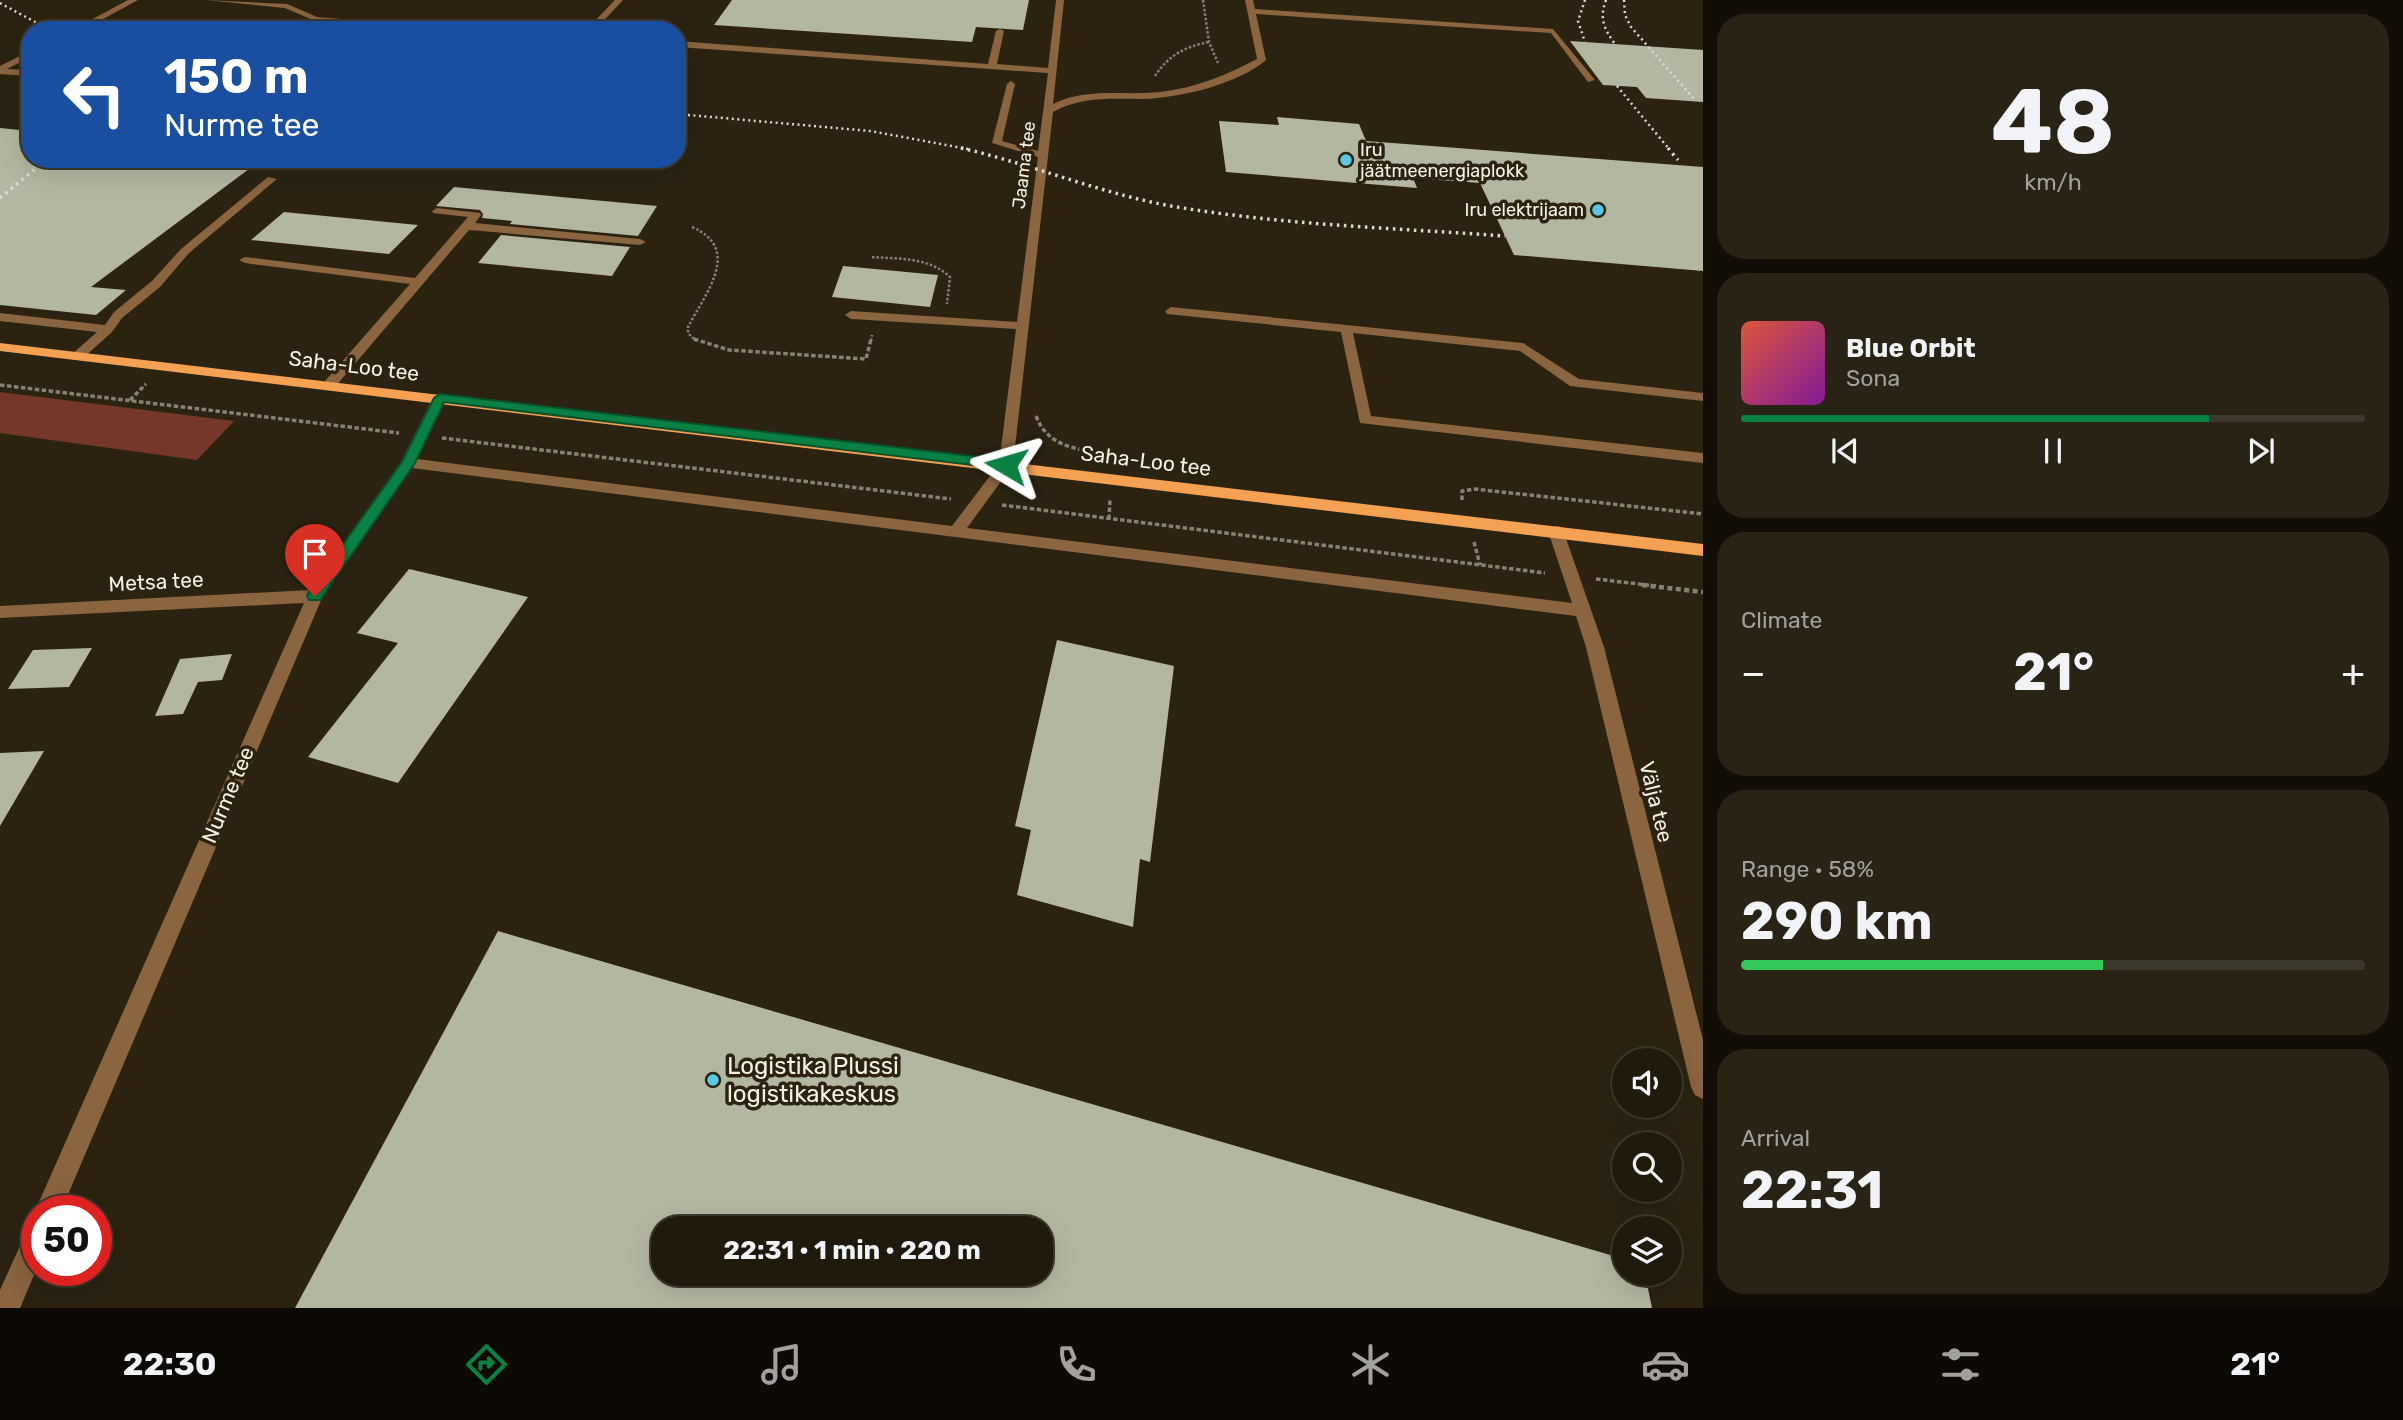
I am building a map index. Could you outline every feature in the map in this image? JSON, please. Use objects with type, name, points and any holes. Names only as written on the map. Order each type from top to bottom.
[{"type":"main road","name":"Saha-Loo tee","points":[[0,346],[1703,550]]},
{"type":"street","points":[[93,21],[134,0]]},
{"type":"street","points":[[209,0],[287,6],[315,19],[343,21]]},
{"type":"street","points":[[599,21],[619,0]]},
{"type":"street","points":[[1048,111],[1060,0]]},
{"type":"street","points":[[1250,6],[1553,31],[1591,80]]},
{"type":"street","name":"Jaama tee","points":[[1006,465],[1048,111],[1065,100],[1088,96],[1146,95],[1184,90],[1262,60],[1250,6]]},
{"type":"street","points":[[992,67],[1000,31]]},
{"type":"street","points":[[686,45],[1052,71]]},
{"type":"street","points":[[0,70],[21,59]]},
{"type":"street","points":[[0,70],[21,72]]},
{"type":"street","points":[[1011,84],[997,143],[1043,155]]},
{"type":"street","points":[[77,356],[156,284],[185,251],[272,178]]},
{"type":"street","points":[[330,384],[476,215],[437,211]]},
{"type":"street","points":[[467,226],[640,242]]},
{"type":"street","points":[[245,260],[418,282]]},
{"type":"street","points":[[1171,311],[1523,346],[1575,383],[1703,397]]},
{"type":"street","points":[[851,315],[1023,326]]},
{"type":"street","points":[[0,317],[108,329]]},
{"type":"street","points":[[1346,328],[1365,420],[1703,458]]},
{"type":"street","name":"Nurme tee","points":[[55,1195],[315,596],[408,463],[440,398]]},
{"type":"street","points":[[408,463],[1580,610]]},
{"type":"street","points":[[957,530],[1006,465]]},
{"type":"street","name":"Välja tee","points":[[1556,531],[1580,610],[1595,648],[1703,1087]]},
{"type":"street","name":"Metsa tee","points":[[2,614],[315,596]]},
{"type":"street","points":[[6,1308],[21,1274]]},
{"type":"path","points":[[1203,0],[1209,42],[1223,77]]},
{"type":"path","points":[[1146,95],[1165,60],[1182,48],[1209,42]]},
{"type":"path","points":[[692,227],[706,233],[716,247],[719,260],[688,327],[688,333],[698,342],[729,350],[866,359],[877,317]]},
{"type":"path","points":[[873,257],[908,260],[944,269],[950,277],[950,287],[943,322]]},
{"type":"path","points":[[0,385],[1703,592]]},
{"type":"shaded area","points":[[0,392],[234,421],[197,460],[0,433]]},
{"type":"building","points":[[732,0],[1029,0],[1023,30],[976,27],[972,42],[714,25]]},
{"type":"building","points":[[1570,41],[1703,50],[1703,102],[1646,98],[1637,87],[1603,85]]},
{"type":"building","name":"Iru elektrijaam","points":[[1277,117],[1359,124],[1366,141],[1703,167],[1703,271],[1514,255],[1480,183],[1413,178],[1417,188],[1226,172],[1219,121],[1279,125]]},
{"type":"building","points":[[0,128],[21,130],[21,168],[250,168],[91,287],[126,290],[96,315],[0,305]]},
{"type":"building","points":[[454,187],[657,206],[638,236],[510,224],[512,221],[482,218],[480,210],[436,206]]},
{"type":"building","points":[[284,212],[418,225],[389,254],[251,240]]},
{"type":"building","points":[[501,235],[630,247],[612,276],[478,263]]},
{"type":"building","points":[[843,266],[938,275],[930,307],[832,297]]},
{"type":"building","points":[[409,569],[528,597],[398,783],[308,757],[398,643],[357,633]]},
{"type":"building","points":[[1057,640],[1174,666],[1150,862],[1140,859],[1133,927],[1017,895],[1031,830],[1015,826]]},
{"type":"building","points":[[92,648],[69,687],[8,689],[33,650]]},
{"type":"building","points":[[232,654],[222,680],[198,682],[183,714],[155,716],[180,659]]},
{"type":"building","points":[[44,751],[0,826],[0,753]]},
{"type":"building","name":"Logistika Plussi logistikakeskus","points":[[498,931],[1612,1256],[1612,1286],[1647,1286],[1652,1308],[295,1308]]},
{"type":"railway","points":[[1585,0],[1578,21],[1585,42]]},
{"type":"railway","points":[[1606,0],[1604,23],[1615,44]]},
{"type":"railway","points":[[1624,0],[1625,15],[1631,27],[1695,100]]},
{"type":"railway","points":[[0,3],[33,21]]},
{"type":"railway","points":[[1617,86],[1669,149]]},
{"type":"railway","points":[[686,115],[870,131],[968,149]]},
{"type":"railway","points":[[961,148],[1118,194],[1171,206],[1296,222],[1505,236]]},
{"type":"railway","points":[[1668,148],[1678,160]]},
{"type":"railway","points":[[0,198],[36,168]]},
{"type":"place","name":"Iru jäätmeenergiaplokk","points":[[1346,160]]},
{"type":"place","name":"Iru elektrijaam","points":[[1598,210]]},
{"type":"place","name":"Logistika Plussi logistikakeskus","points":[[713,1080]]},
{"type":"route","points":[[315,596],[408,463],[440,398],[1006,465]]}]
